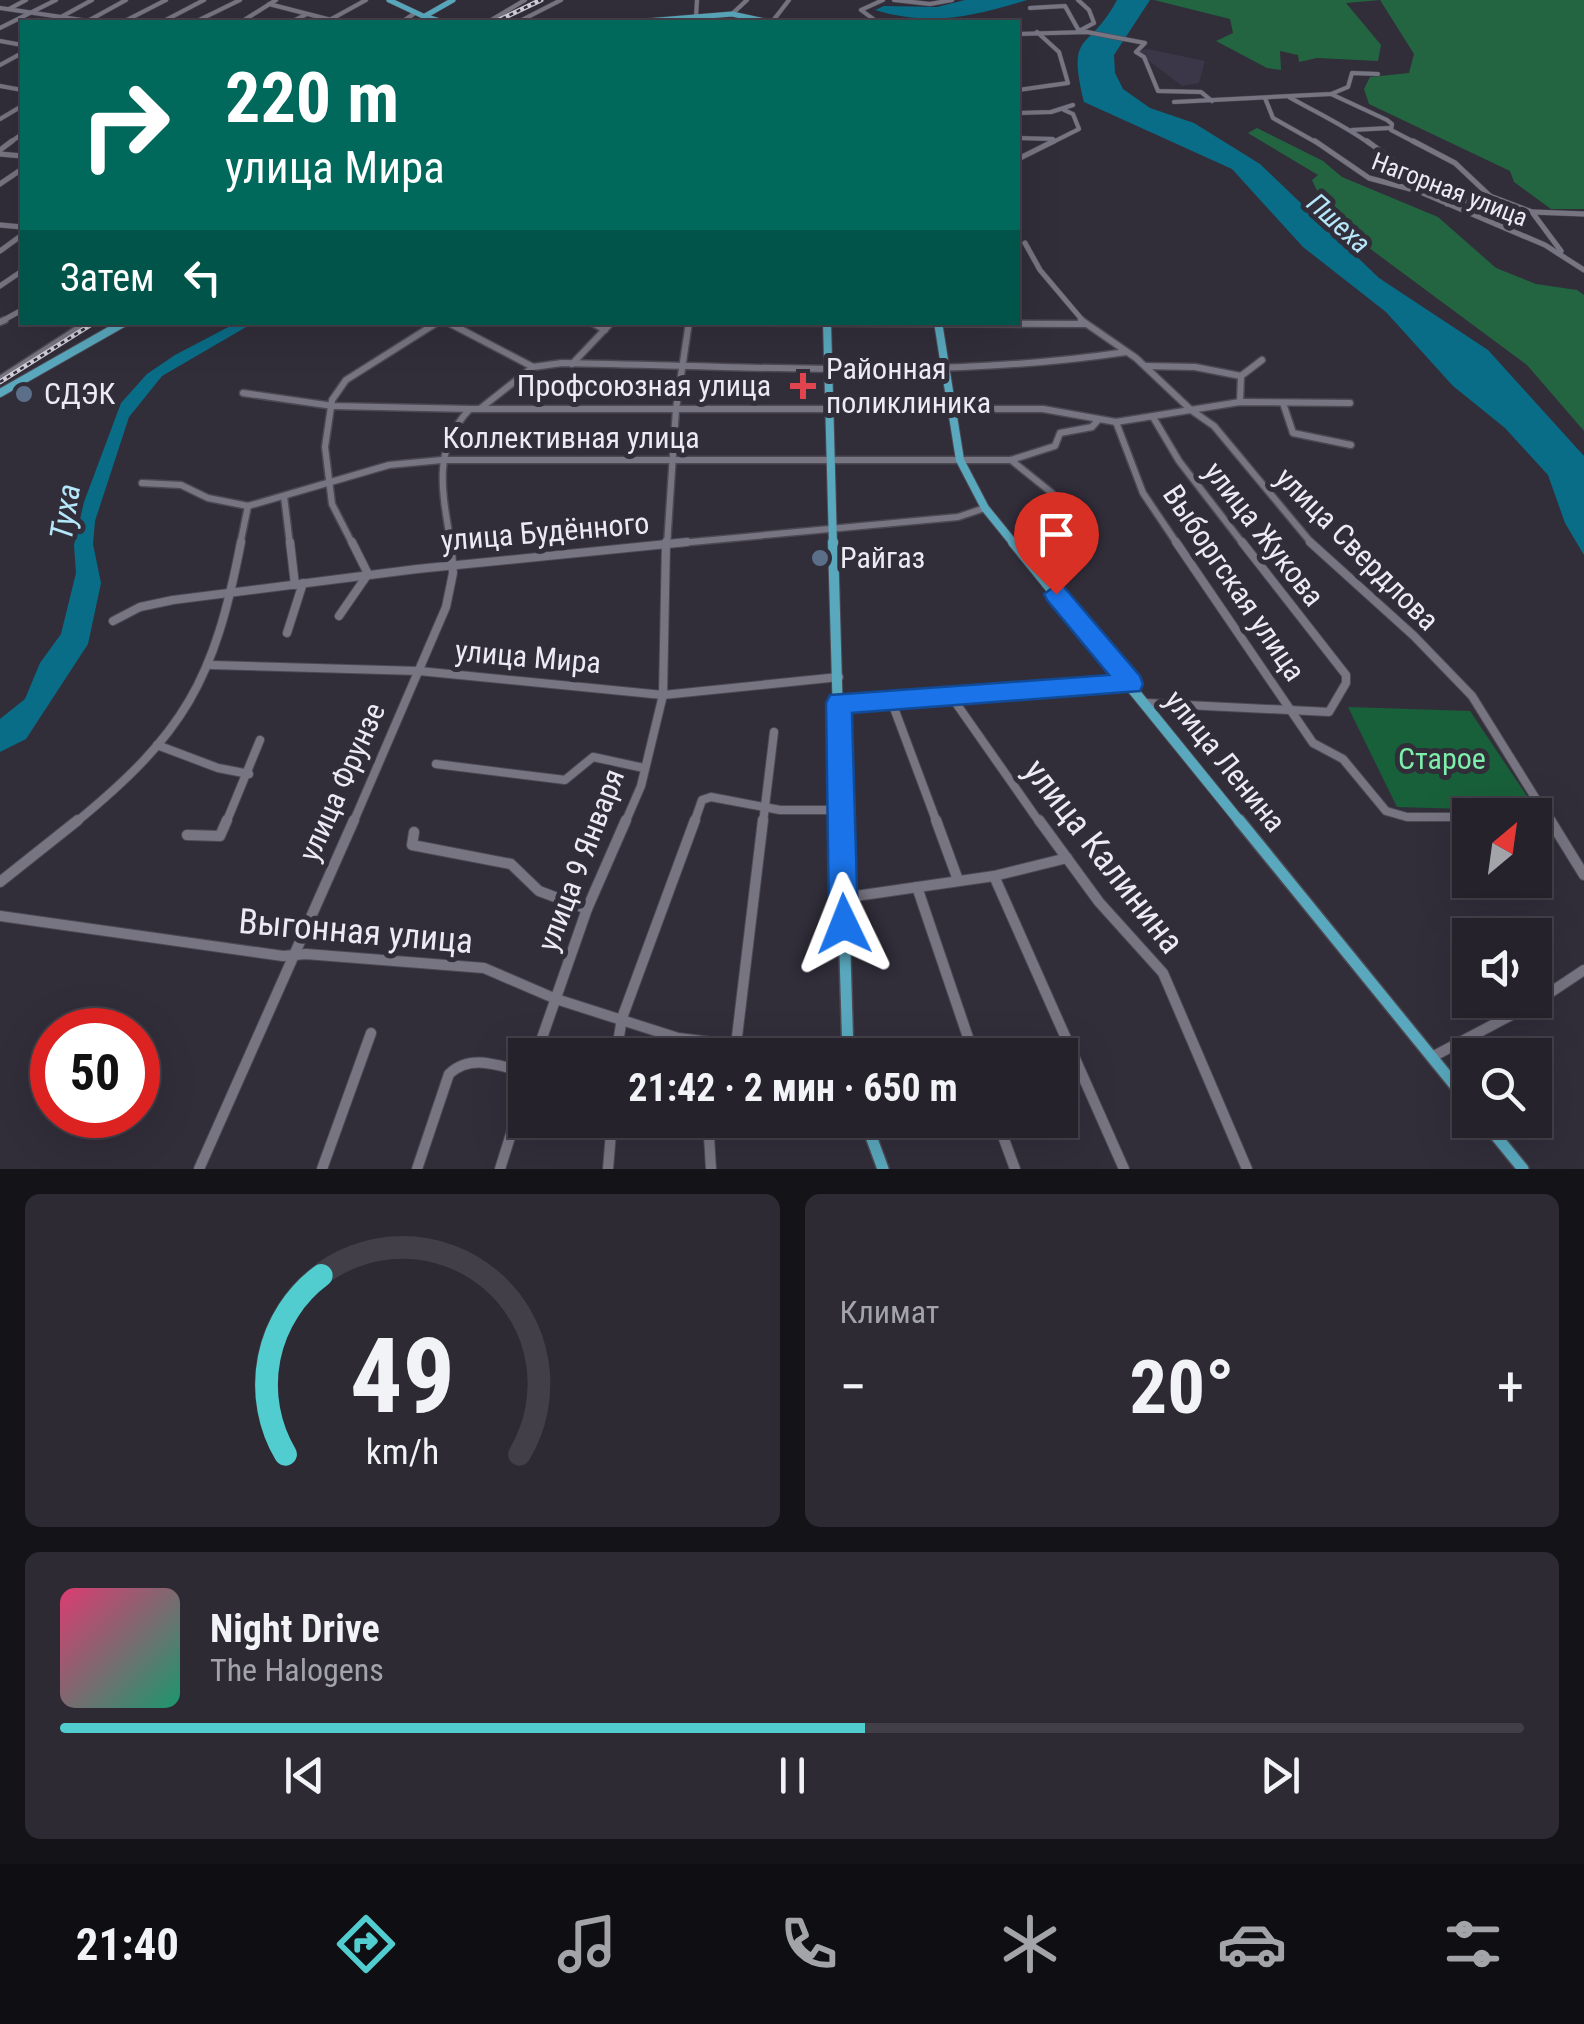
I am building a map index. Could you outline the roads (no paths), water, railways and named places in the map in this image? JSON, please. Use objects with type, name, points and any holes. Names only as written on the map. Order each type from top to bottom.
[{"type":"main road","points":[[389,0],[424,18]]},
{"type":"main road","points":[[424,18],[453,0]]},
{"type":"main road","points":[[424,18],[437,10]]},
{"type":"main road","points":[[655,20],[721,14],[762,20]]},
{"type":"main road","points":[[0,394],[120,325]]},
{"type":"main road","points":[[828,325],[847,1038]]},
{"type":"main road","name":"улица Ленина","points":[[938,325],[960,460],[985,508],[1452,1082]]},
{"type":"main road","points":[[872,1138],[883,1169]]},
{"type":"main road","points":[[1498,1138],[1523,1169]]},
{"type":"street","points":[[10,9],[26,0]]},
{"type":"street","points":[[0,28],[56,0]]},
{"type":"street","points":[[61,17],[92,0]]},
{"type":"street","points":[[90,20],[126,0]]},
{"type":"street","points":[[127,20],[166,0]]},
{"type":"street","points":[[166,20],[204,0]]},
{"type":"street","points":[[199,20],[240,0]]},
{"type":"street","points":[[244,20],[276,0]]},
{"type":"street","points":[[329,20],[366,0]]},
{"type":"street","points":[[491,20],[525,0]]},
{"type":"street","points":[[522,20],[561,0]]},
{"type":"street","points":[[696,16],[697,0]]},
{"type":"street","points":[[732,14],[748,0]]},
{"type":"street","points":[[774,20],[790,0]]},
{"type":"street","points":[[875,20],[861,10],[883,0]]},
{"type":"street","points":[[894,0],[930,4],[952,0]]},
{"type":"street","points":[[1078,0],[1094,23],[1079,31]]},
{"type":"street","points":[[269,4],[324,20]]},
{"type":"street","points":[[1030,8],[1065,6],[1079,31]]},
{"type":"street","points":[[0,8],[76,20]]},
{"type":"street","points":[[295,20],[306,14]]},
{"type":"street","points":[[720,20],[721,14]]},
{"type":"street","points":[[1020,32],[1079,31],[1145,43],[1136,52],[1144,58],[1158,92],[1201,92],[1212,104]]},
{"type":"street","points":[[1020,90],[1068,83],[1059,52],[1037,32]]},
{"type":"street","points":[[1174,102],[1212,104],[1331,94],[1348,86],[1352,73],[1378,74]]},
{"type":"street","points":[[1331,94],[1386,120],[1392,124],[1390,128]]},
{"type":"street","points":[[1288,97],[1352,130],[1400,166],[1420,188],[1418,191]]},
{"type":"street","name":"Нагорная улица","points":[[1265,100],[1273,118],[1306,134],[1369,178],[1418,191],[1558,253],[1584,270]]},
{"type":"street","points":[[1064,110],[1072,106]]},
{"type":"street","points":[[1020,113],[1064,110],[1071,112],[1080,128],[1020,158]]},
{"type":"street","points":[[1352,130],[1390,128],[1455,162],[1490,196],[1532,212],[1584,214]]},
{"type":"street","points":[[0,154],[20,136]]},
{"type":"street","points":[[1020,138],[1056,139]]},
{"type":"street","points":[[1446,204],[1490,196]]},
{"type":"street","points":[[1532,212],[1552,234],[1561,251],[1558,253]]},
{"type":"street","name":"улица Свердлова","points":[[1025,242],[1040,270],[1086,324],[1144,366],[1214,426],[1302,534],[1414,636],[1472,696],[1536,798]]},
{"type":"street","points":[[1017,325],[1086,324]]},
{"type":"street","points":[[2,375],[83,325]]},
{"type":"street","points":[[339,616],[368,574],[332,504],[325,448],[339,385],[433,325]]},
{"type":"street","points":[[453,325],[533,367],[1048,364],[1126,352]]},
{"type":"street","points":[[596,325],[605,330]]},
{"type":"street","points":[[572,364],[611,325]]},
{"type":"street","name":"улица 9 Января","points":[[542,1038],[587,910],[636,804],[663,694],[671,460],[689,325]]},
{"type":"street","points":[[1144,366],[1195,366],[1241,376],[1262,360]]},
{"type":"street","name":"улица Фрунзе","points":[[199,1169],[419,672],[449,591],[454,572],[442,498],[442,460],[458,422],[533,367]]},
{"type":"street","points":[[1240,402],[1241,376]]},
{"type":"street","name":"Профсоюзная улица","points":[[243,393],[333,406],[1043,409],[1116,422],[1240,402],[1350,403]]},
{"type":"street","points":[[1283,403],[1293,434],[1351,445]]},
{"type":"street","name":"улица Жукова","points":[[1152,417],[1179,461],[1346,675],[1346,683],[1330,712],[1296,713]]},
{"type":"street","name":"Коллективная улица","points":[[142,483],[181,486],[208,498],[248,506],[389,465],[442,460],[1011,460],[1056,446],[1060,433],[1092,427],[1098,420]]},
{"type":"street","name":"Выборгская улица","points":[[1116,422],[1143,492],[1296,713]]},
{"type":"street","points":[[1011,460],[1016,470],[1047,486],[1060,504],[1066,527]]},
{"type":"street","points":[[284,496],[299,584],[287,633]]},
{"type":"street","points":[[0,882],[157,745],[211,665],[248,506]]},
{"type":"street","name":"улица Будённого","points":[[113,621],[184,596],[228,595],[451,563],[958,517],[985,508]]},
{"type":"street","name":"улица Мира","points":[[211,665],[419,672],[663,694],[839,678]]},
{"type":"street","points":[[839,703],[1131,684]]},
{"type":"street","name":"улица Калинина","points":[[951,696],[958,711],[1119,925],[1150,951],[1247,1169]]},
{"type":"street","points":[[891,700],[958,880]]},
{"type":"street","points":[[1146,703],[1296,713],[1313,743],[1343,758],[1386,812],[1407,817],[1452,817]]},
{"type":"street","points":[[737,1038],[774,732]]},
{"type":"street","points":[[187,835],[220,836],[250,774],[260,740]]},
{"type":"street","points":[[157,745],[218,768],[250,774]]},
{"type":"street","points":[[436,764],[565,780],[594,757],[644,768]]},
{"type":"street","points":[[619,1038],[622,1018],[702,800],[711,798],[766,808],[840,810]]},
{"type":"street","name":"улица Свердлова","points":[[1552,823],[1584,875]]},
{"type":"street","points":[[414,832],[412,846],[511,864],[539,891],[587,910]]},
{"type":"street","points":[[842,898],[994,876],[1067,858]]},
{"type":"street","points":[[994,876],[1124,1169]]},
{"type":"street","points":[[917,887],[968,1038]]},
{"type":"street","name":"Выгонная улица","points":[[0,916],[292,955],[484,968],[556,999],[678,1038]]},
{"type":"street","points":[[1432,1057],[1536,1002],[1584,970]]},
{"type":"street","points":[[322,1169],[370,1033]]},
{"type":"street","points":[[417,1169],[449,1074],[457,1064],[468,1060],[508,1068]]},
{"type":"street","points":[[500,1169],[510,1138]]},
{"type":"street","points":[[608,1169],[611,1138]]},
{"type":"street","points":[[709,1138],[712,1169]]},
{"type":"street","points":[[1004,1138],[1015,1169]]},
{"type":"water","points":[[965,0],[1027,0],[989,11],[934,19],[875,10],[884,6],[937,7]]},
{"type":"water","points":[[1117,0],[1150,0],[1114,55],[1115,73],[1123,89],[1150,108],[1194,123],[1260,164],[1379,278],[1488,350],[1584,456],[1584,555],[1565,523],[1548,475],[1505,428],[1453,386],[1386,312],[1303,247],[1232,169],[1084,102],[1079,52]]},
{"type":"water","points":[[232,325],[250,325],[162,376],[129,417],[95,521],[93,544],[101,583],[88,644],[26,739],[0,752],[0,719],[25,699],[40,663],[61,634],[76,573],[74,545],[84,502],[121,403],[147,374]]},
{"type":"railway","points":[[499,20],[541,0]]},
{"type":"railway","points":[[0,382],[90,325]]},
{"type":"place","name":"Районная поликлиника","points":[[803,386]]},
{"type":"place","name":"СДЭК","points":[[24,394]]},
{"type":"place","name":"Райгаз","points":[[820,558]]},
{"type":"water label","name":"Пшеха","points":[[1339,223]]},
{"type":"water label","name":"Туха","points":[[65,512]]},
{"type":"park label","name":"Старое","points":[[1442,759]]}]
